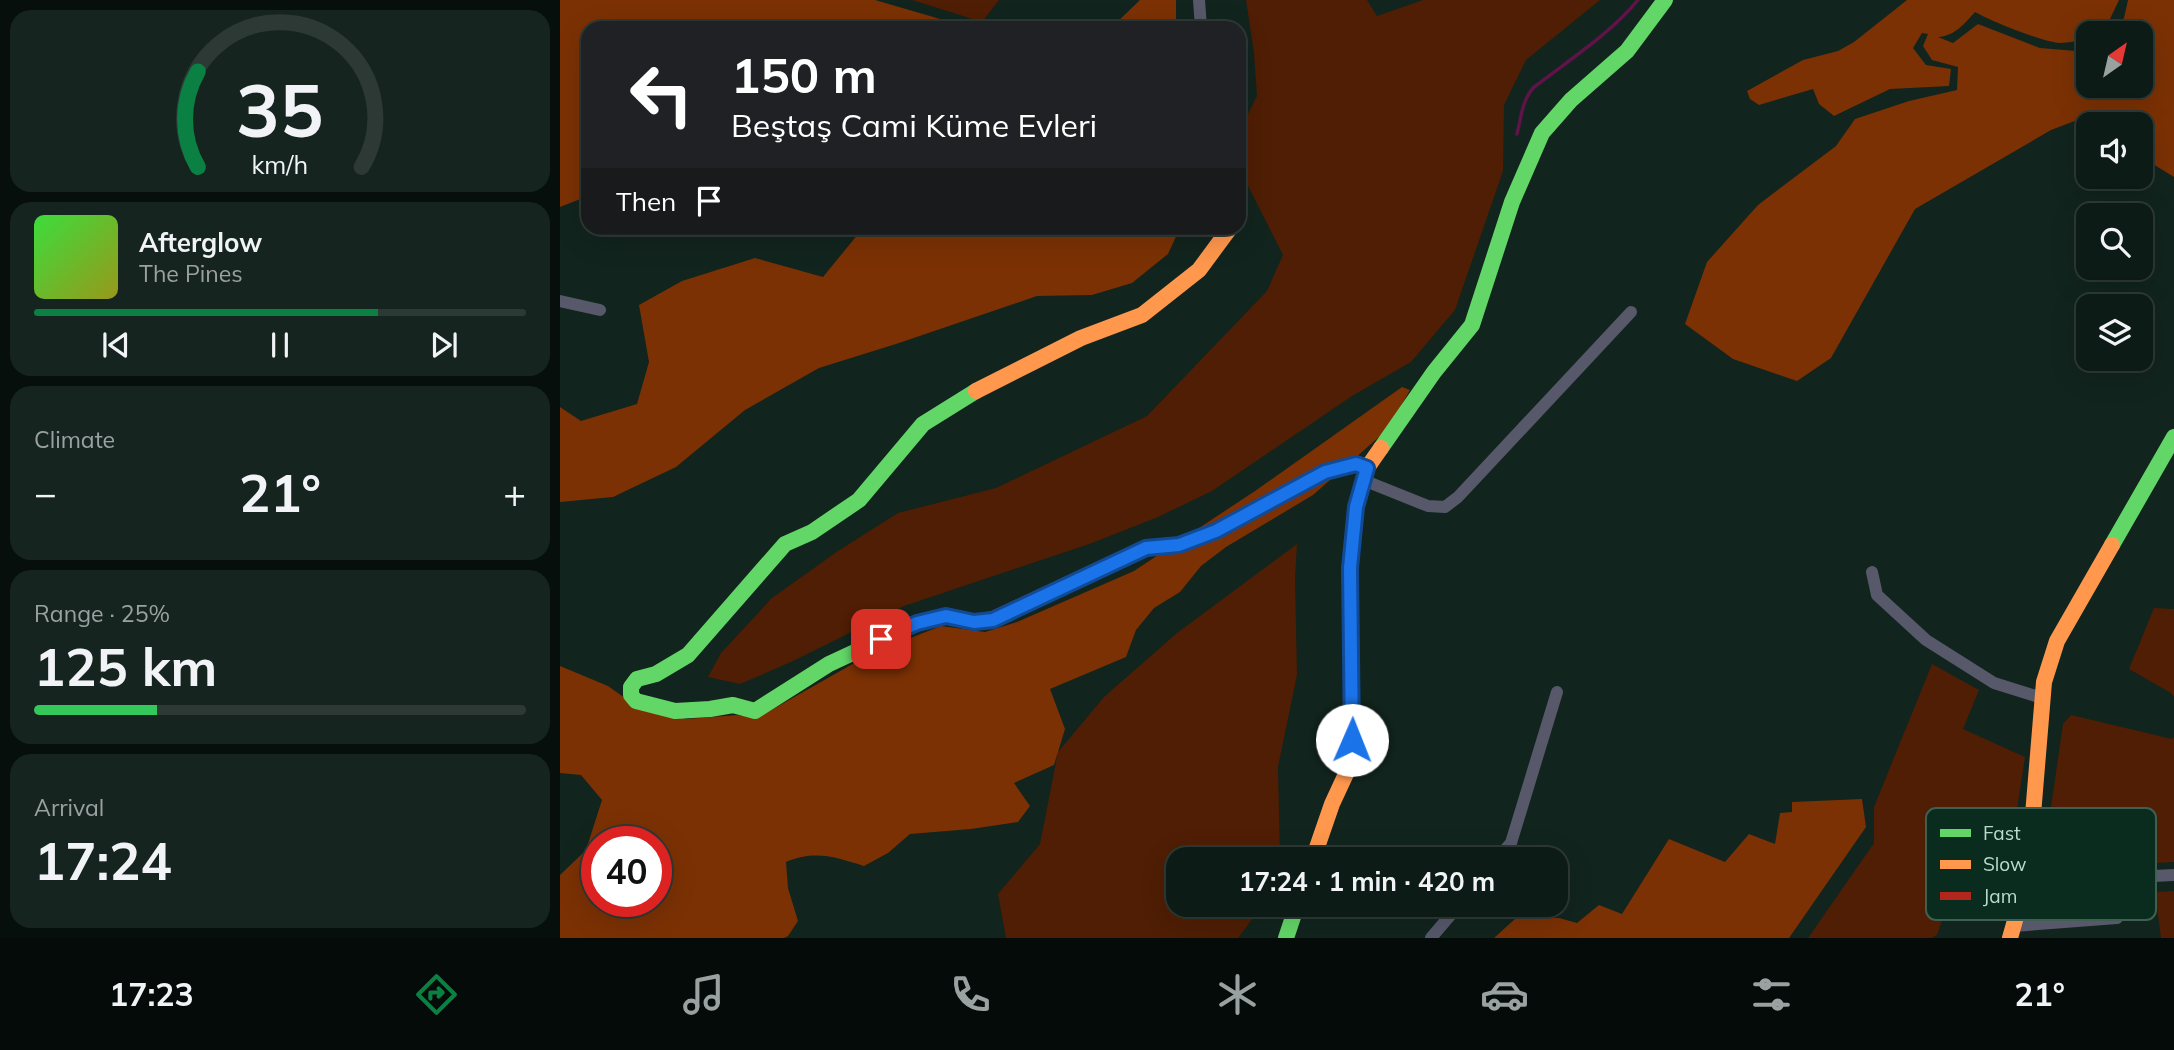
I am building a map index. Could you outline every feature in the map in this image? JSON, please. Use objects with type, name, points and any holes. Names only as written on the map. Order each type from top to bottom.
[{"type":"street","points":[[1199,0],[1200,21]]},
{"type":"street","points":[[1317,847],[1332,804],[1352,761],[1350,568],[1356,507],[1365,474],[1434,372],[1472,325],[1512,202],[1542,133],[1571,100],[1628,51],[1665,0]]},
{"type":"street","points":[[1226,235],[1199,270],[1142,315],[1081,338],[988,383],[923,424],[859,500],[812,532],[785,544],[688,655],[656,674],[637,679],[631,687],[631,695],[636,701],[675,711],[733,705],[755,710],[829,664],[917,623],[946,616],[974,622],[993,620],[1146,548],[1179,545],[1216,531],[1325,472],[1356,464],[1365,474],[1427,506],[1445,507],[1458,497],[1631,312]]},
{"type":"street","points":[[560,301],[600,310]]},
{"type":"street","points":[[2033,808],[2043,682],[2057,641],[2174,437]]},
{"type":"street","points":[[1872,572],[1877,595],[1926,640],[1994,682],[2042,698]]},
{"type":"street","points":[[1508,847],[1511,843],[1556,692]]},
{"type":"street","points":[[2156,876],[2174,875]]},
{"type":"street","points":[[1286,938],[1293,917]]},
{"type":"street","points":[[1431,938],[1449,917]]},
{"type":"street","points":[[2012,932],[2103,920]]},
{"type":"shaded area","points":[[560,0],[875,0],[947,21],[581,21],[581,199],[560,207]]},
{"type":"shaded area","points":[[912,0],[999,0],[983,21]]},
{"type":"shaded area","points":[[1140,0],[1176,0],[1176,21],[1118,21]]},
{"type":"shaded area","points":[[1246,0],[1367,0],[1377,16],[1423,0],[1600,0],[1526,60],[1504,105],[1503,171],[1455,310],[1411,362],[1352,396],[1212,491],[1158,517],[1092,543],[904,606],[740,684],[708,677],[721,653],[772,598],[898,513],[996,488],[1147,416],[1267,291],[1283,255],[1246,182],[1246,118],[1257,96]]},
{"type":"shaded area","points":[[1907,0],[2119,0],[2108,21],[2076,21],[2076,41],[2051,42],[1975,12],[1954,32],[1938,37],[1953,43],[1978,24],[2040,48],[2076,51],[2076,98],[2153,98],[2153,21],[2121,21],[2128,0],[2174,0],[2174,177],[2153,164],[2153,112],[2076,112],[2076,121],[2051,130],[1915,209],[1831,358],[1797,381],[1733,359],[1685,324],[1707,262],[1758,205],[1836,146],[1855,119],[1909,101],[1957,90],[1958,67],[1932,60],[1923,46],[1928,34],[1922,33],[1913,48],[1926,65],[1951,69],[1949,86],[1890,89],[1834,116],[1819,104],[1813,89],[1759,105],[1750,99],[1747,91],[1803,60],[1838,51],[1854,42]]},
{"type":"shaded area","points":[[857,235],[1177,235],[1168,254],[1132,283],[1092,295],[1037,296],[819,368],[745,410],[676,467],[613,497],[560,502],[560,407],[581,421],[637,404],[649,362],[639,305],[682,281],[755,258],[823,277]]},
{"type":"shaded area","points":[[1402,387],[1410,390],[1388,429],[1313,495],[1226,547],[1201,566],[1180,592],[1154,608],[1136,630],[1126,657],[1050,689],[1065,729],[1054,765],[1014,783],[1030,806],[1018,822],[910,834],[888,853],[864,866],[816,856],[786,862],[788,888],[798,921],[784,938],[560,938],[560,875],[581,855],[581,917],[672,917],[672,826],[594,826],[602,800],[581,775],[560,773],[560,666],[608,686],[639,708],[687,719],[737,715],[757,718],[872,653],[941,626],[985,632],[1017,622],[1134,571],[1255,491]]},
{"type":"shaded area","points":[[1297,544],[1297,675],[1278,767],[1280,847],[1166,847],[1166,917],[1254,917],[1238,938],[1006,938],[998,894],[1040,844],[1058,752],[1104,697],[1177,633]]},
{"type":"shaded area","points":[[2154,608],[2174,609],[2174,697],[2129,669]]},
{"type":"shaded area","points":[[1932,664],[1979,690],[1963,729],[2025,757],[2017,808],[1926,808],[1926,920],[1942,920],[1937,935],[1931,938],[1808,938],[1874,843],[1874,807]]},
{"type":"shaded area","points":[[2071,715],[2172,739],[2174,737],[2174,862],[2156,863],[2156,808],[2051,808],[2063,724]]},
{"type":"shaded area","points":[[1862,799],[1866,827],[1789,938],[1494,938],[1516,918],[1559,918],[1577,923],[1599,905],[1622,914],[1669,839],[1725,862],[1749,834],[1775,844],[1780,813],[1792,812],[1792,802]]},
{"type":"shaded area","points":[[2174,891],[2174,938],[2161,938],[2156,892]]},
{"type":"waterway","points":[[1517,134],[1524,104],[1533,88],[1602,36],[1638,0]]},
{"type":"traffic: fast","points":[[1381,448],[1434,372],[1472,325],[1512,202],[1542,133],[1571,100],[1627,51],[1665,0]]},
{"type":"traffic: fast","points":[[951,617],[917,623],[829,664],[755,711],[733,705],[675,711],[636,701],[631,695],[631,687],[637,679],[656,674],[688,655],[785,544],[812,532],[859,500],[923,424],[976,391]]},
{"type":"traffic: fast","points":[[2112,545],[2174,437]]},
{"type":"traffic: fast","points":[[1286,938],[1293,917]]},
{"type":"traffic: slow","points":[[976,391],[1081,338],[1142,315],[1199,270],[1225,235]]},
{"type":"traffic: slow","points":[[1317,847],[1332,804],[1352,761],[1350,568],[1356,507],[1367,468],[1381,448]]},
{"type":"traffic: slow","points":[[1271,501],[1325,472],[1357,464],[1367,468]]},
{"type":"traffic: slow","points":[[2034,808],[2044,682],[2057,641],[2112,545]]},
{"type":"traffic: slow","points":[[2010,938],[2015,920]]},
{"type":"traffic: jam","points":[[951,617],[974,622],[993,619],[1146,548],[1179,545],[1216,531],[1271,501]]},
{"type":"route","points":[[881,639],[917,623],[946,616],[974,622],[993,620],[1146,548],[1179,545],[1216,531],[1325,472],[1356,464],[1367,468],[1356,507],[1350,568],[1352,740]]}]
